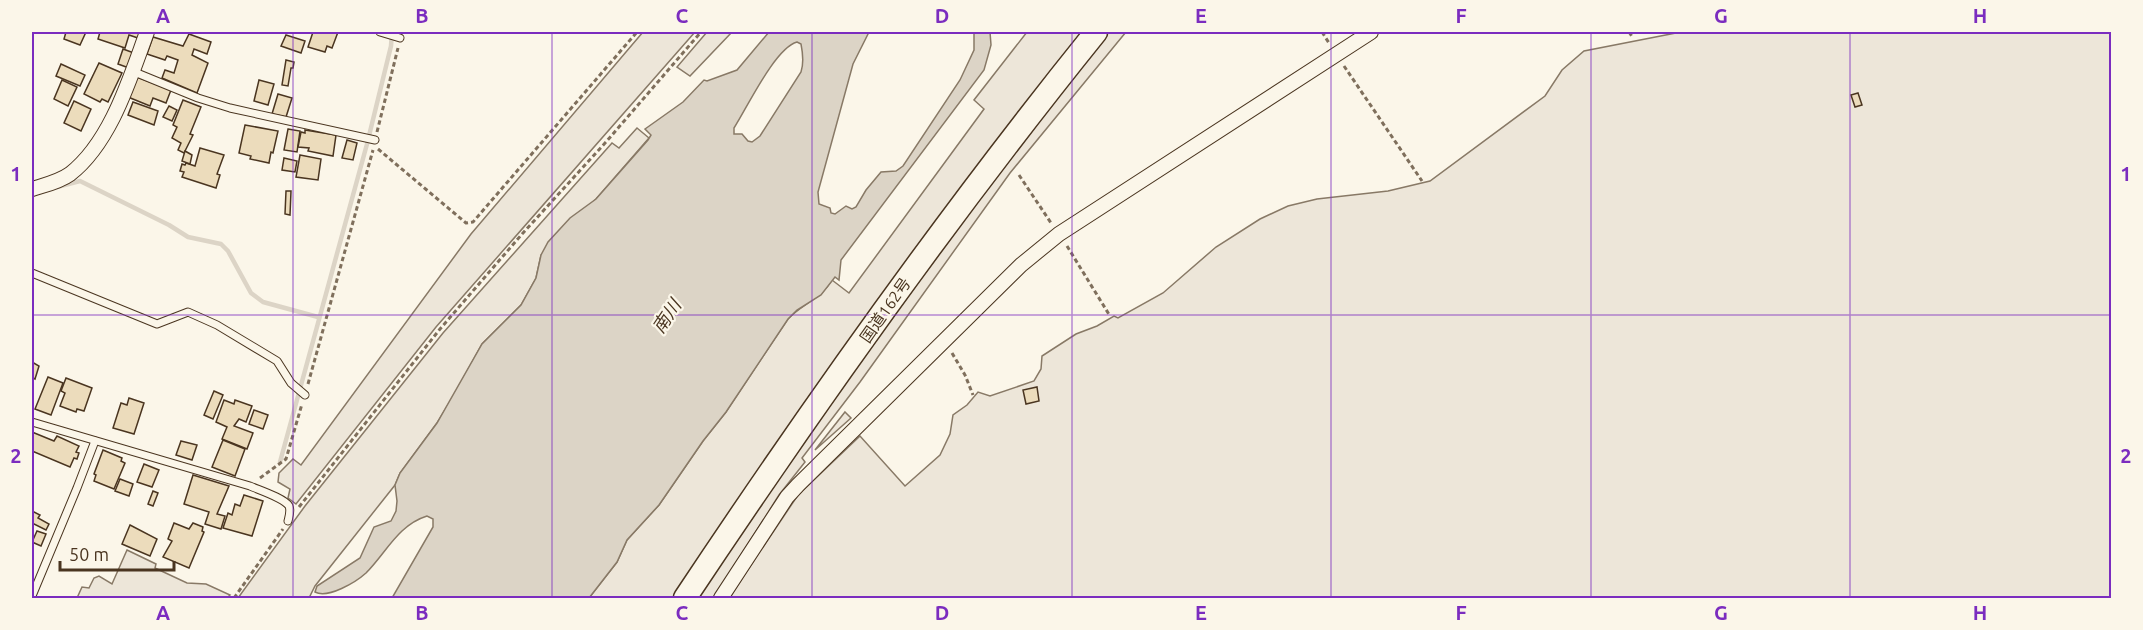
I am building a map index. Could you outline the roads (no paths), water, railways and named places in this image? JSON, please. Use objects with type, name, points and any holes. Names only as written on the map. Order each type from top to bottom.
[{"type":"highway","name":"国道162号","points":[[686,598],[778,460],[928,249],[1000,151],[1096,32]]},
{"type":"street","points":[[32,189],[59,181],[84,161],[100,139],[118,106],[147,32]]},
{"type":"street","points":[[722,598],[787,497],[1021,265],[1059,234],[1371,32]]},
{"type":"lane","points":[[380,32],[400,38]]},
{"type":"lane","points":[[132,71],[198,98],[230,108],[375,140]]},
{"type":"lane","points":[[32,273],[158,324],[188,312],[218,325],[277,361],[291,383],[305,395]]},
{"type":"lane","points":[[32,422],[250,486],[283,500],[289,507],[288,521]]},
{"type":"lane","points":[[32,596],[95,441]]},
{"type":"water","name":"南川","points":[[769,32],[869,32],[853,64],[818,192],[819,204],[830,208],[831,213],[835,214],[846,206],[852,209],[856,207],[881,172],[896,171],[903,166],[960,80],[974,50],[974,32],[990,32],[991,45],[984,70],[841,260],[839,280],[835,277],[821,295],[797,310],[788,319],[726,412],[659,505],[627,540],[617,562],[589,598],[392,598],[433,527],[433,519],[427,516],[417,520],[400,533],[366,573],[356,581],[327,593],[315,592],[317,586],[360,558],[374,527],[391,521],[396,511],[395,485],[400,473],[437,423],[482,344],[521,305],[536,278],[541,255],[548,242],[570,218],[596,199],[648,140],[651,135],[645,129],[683,102],[704,80],[707,81],[737,70]],"holes":[[[797,42],[801,44],[803,58],[801,72],[760,136],[752,142],[742,134],[734,134],[734,128],[771,67],[789,47]]]},
{"type":"waterway","points":[[280,462],[367,144],[391,46],[392,32]]},
{"type":"waterway","points":[[57,187],[80,181],[169,225],[188,237],[221,244],[228,251],[251,293],[263,302],[318,317]]}]
